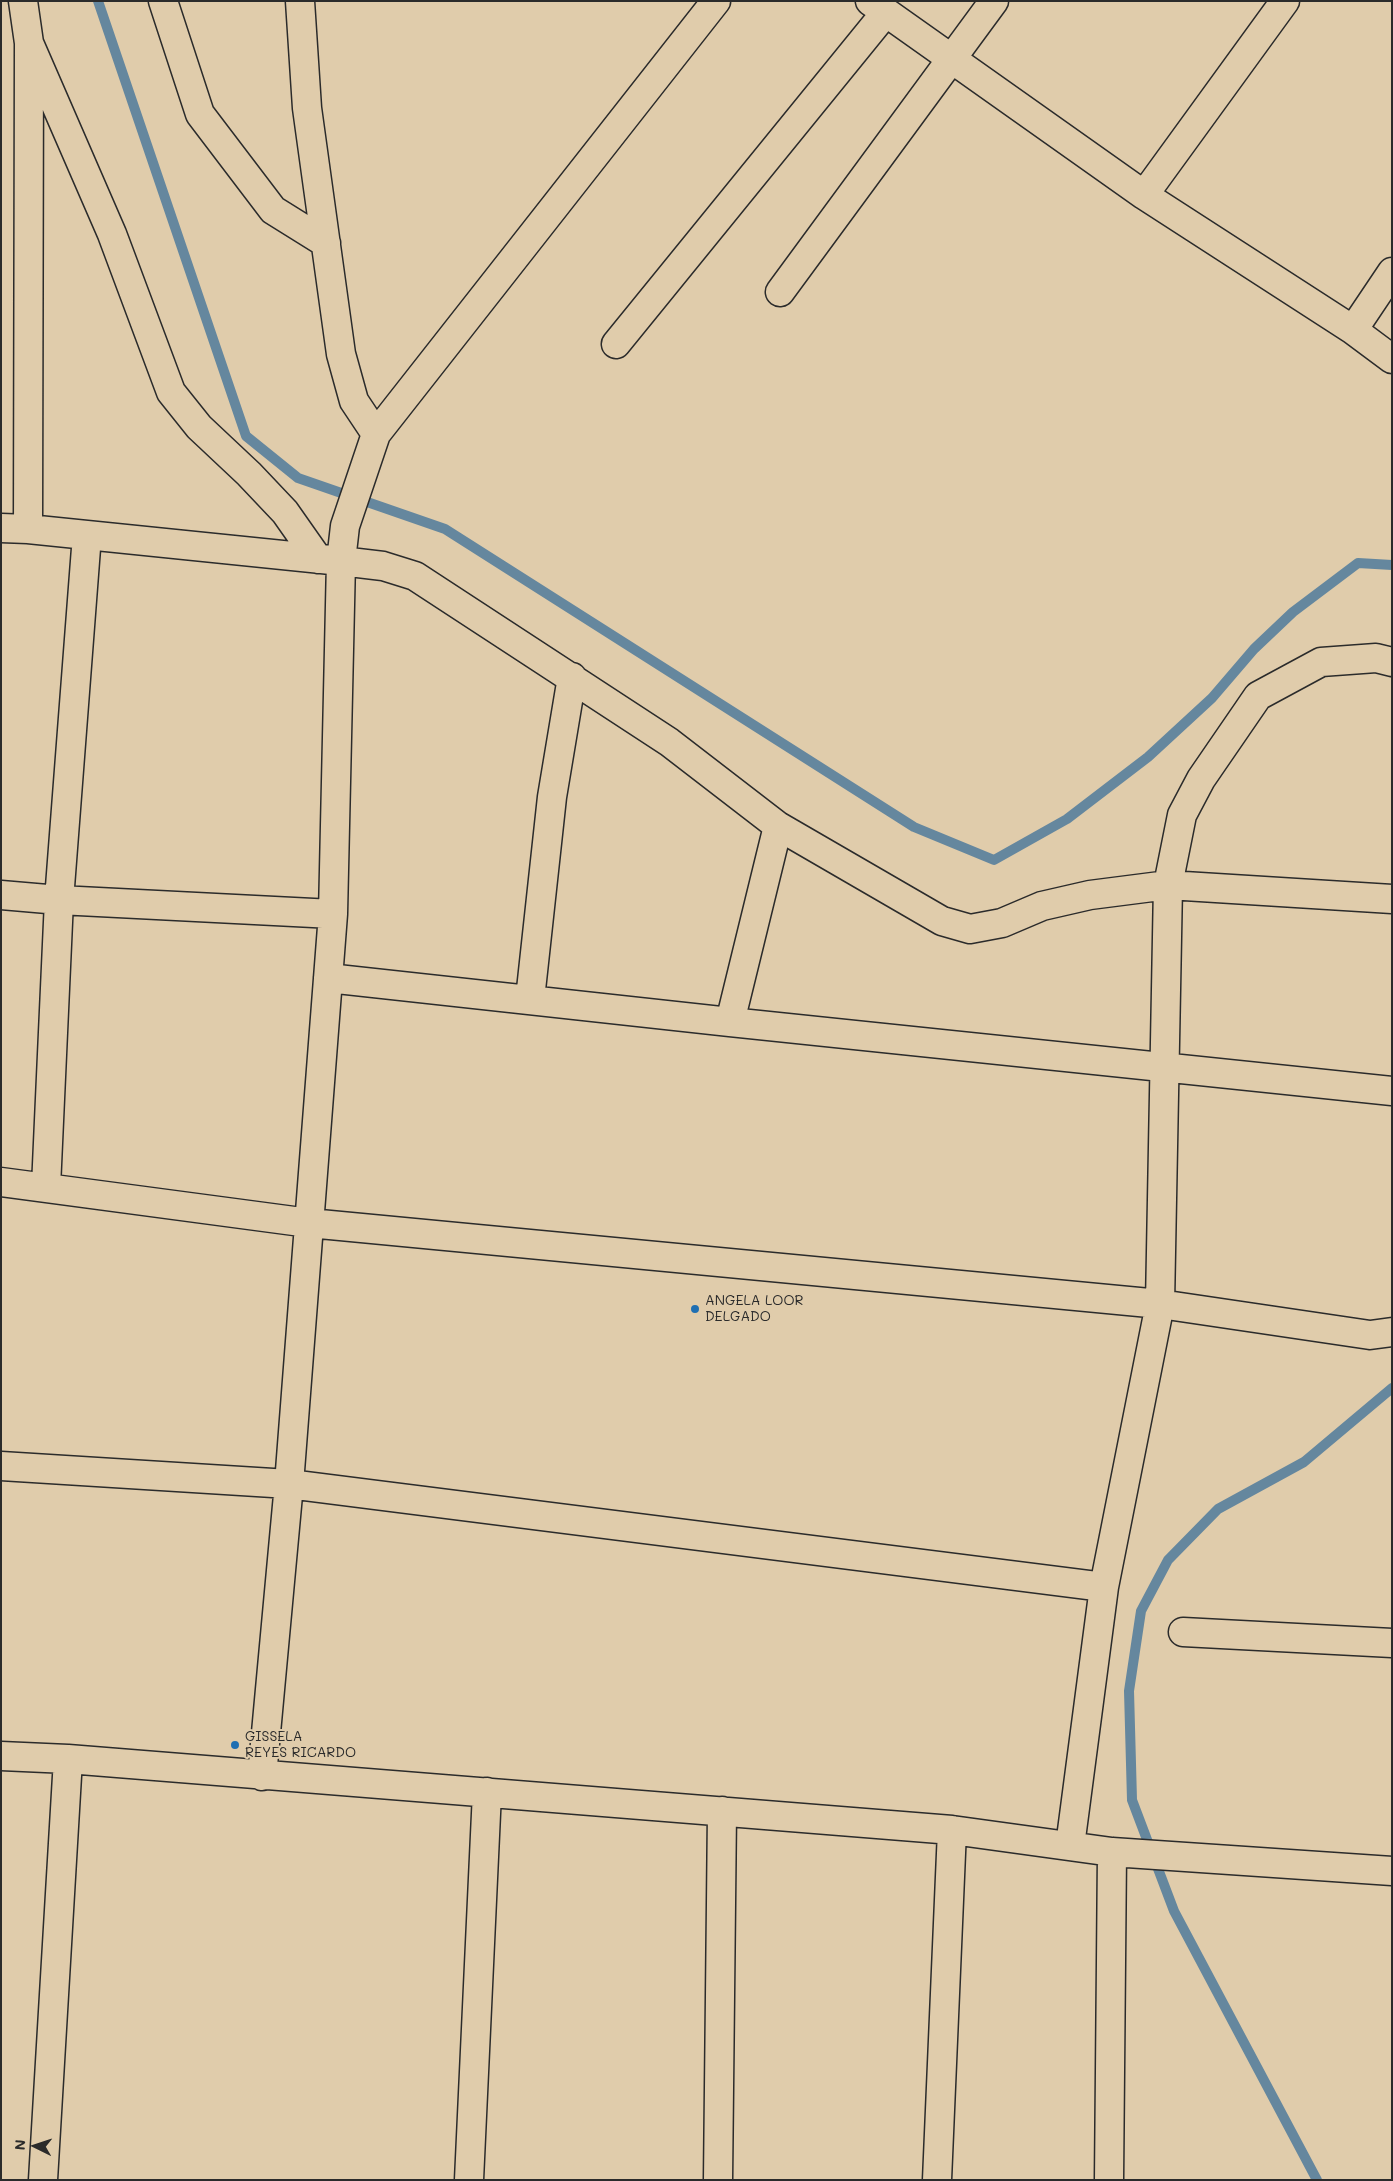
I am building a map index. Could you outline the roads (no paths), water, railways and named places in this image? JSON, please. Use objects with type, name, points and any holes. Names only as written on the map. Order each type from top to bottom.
[{"type":"street","points":[[23,1],[29,43],[14,529],[383,566],[415,576],[669,742],[778,826],[942,921],[970,929],[1002,923],[1042,906],[1090,895],[1168,885],[1392,899]]},
{"type":"street","points":[[163,1],[200,114],[273,210],[326,243]]},
{"type":"street","points":[[300,1],[307,108],[341,354],[354,401],[376,434]]},
{"type":"street","points":[[262,1776],[289,1484],[332,914],[330,560],[368,463],[376,434],[716,1]]},
{"type":"street","points":[[780,292],[952,61],[994,1]]},
{"type":"street","points":[[1144,195],[1285,1]]},
{"type":"street","points":[[616,344],[878,7],[1144,195],[1353,330],[1392,359]]},
{"type":"street","points":[[29,43],[112,234],[171,392],[199,427],[249,474],[330,560]]},
{"type":"street","points":[[1353,330],[1392,272]]},
{"type":"street","points":[[46,1187],[59,900],[87,536]]},
{"type":"street","points":[[1070,1846],[1104,1587],[1160,1304],[1168,885],[1182,815],[1201,779],[1258,696],[1321,662],[1376,658],[1392,662]]},
{"type":"street","points":[[530,999],[552,797],[572,677]]},
{"type":"street","points":[[730,1022],[778,826]]},
{"type":"street","points":[[1,896],[332,914]]},
{"type":"street","points":[[328,978],[730,1022],[1392,1090]]},
{"type":"street","points":[[1,1182],[309,1223],[1160,1304],[1370,1335],[1392,1332]]},
{"type":"street","points":[[1,1466],[289,1484],[1104,1587]]},
{"type":"street","points":[[1183,1632],[1392,1643]]},
{"type":"street","points":[[1,1756],[68,1759],[952,1830],[1122,1853],[1392,1871]]},
{"type":"street","points":[[43,2180],[68,1759]]},
{"type":"street","points":[[469,2180],[487,1792]]},
{"type":"street","points":[[718,2180],[722,1811]]},
{"type":"street","points":[[937,2180],[952,1830]]},
{"type":"street","points":[[1109,2180],[1122,1853]]},
{"type":"waterway","points":[[98,1],[246,436],[298,478],[445,529],[914,827],[994,860],[1067,819],[1148,757],[1212,698],[1254,649],[1293,612],[1358,563],[1392,565]]},
{"type":"waterway","points":[[1317,2180],[1174,1911],[1132,1800],[1129,1691],[1141,1611],[1168,1560],[1218,1509],[1304,1462],[1392,1388]]},
{"type":"place","name":"ANGELA LOOR DELGADO","points":[[695,1309]]},
{"type":"place","name":"GISSELA REYES RICARDO","points":[[235,1745]]}]
